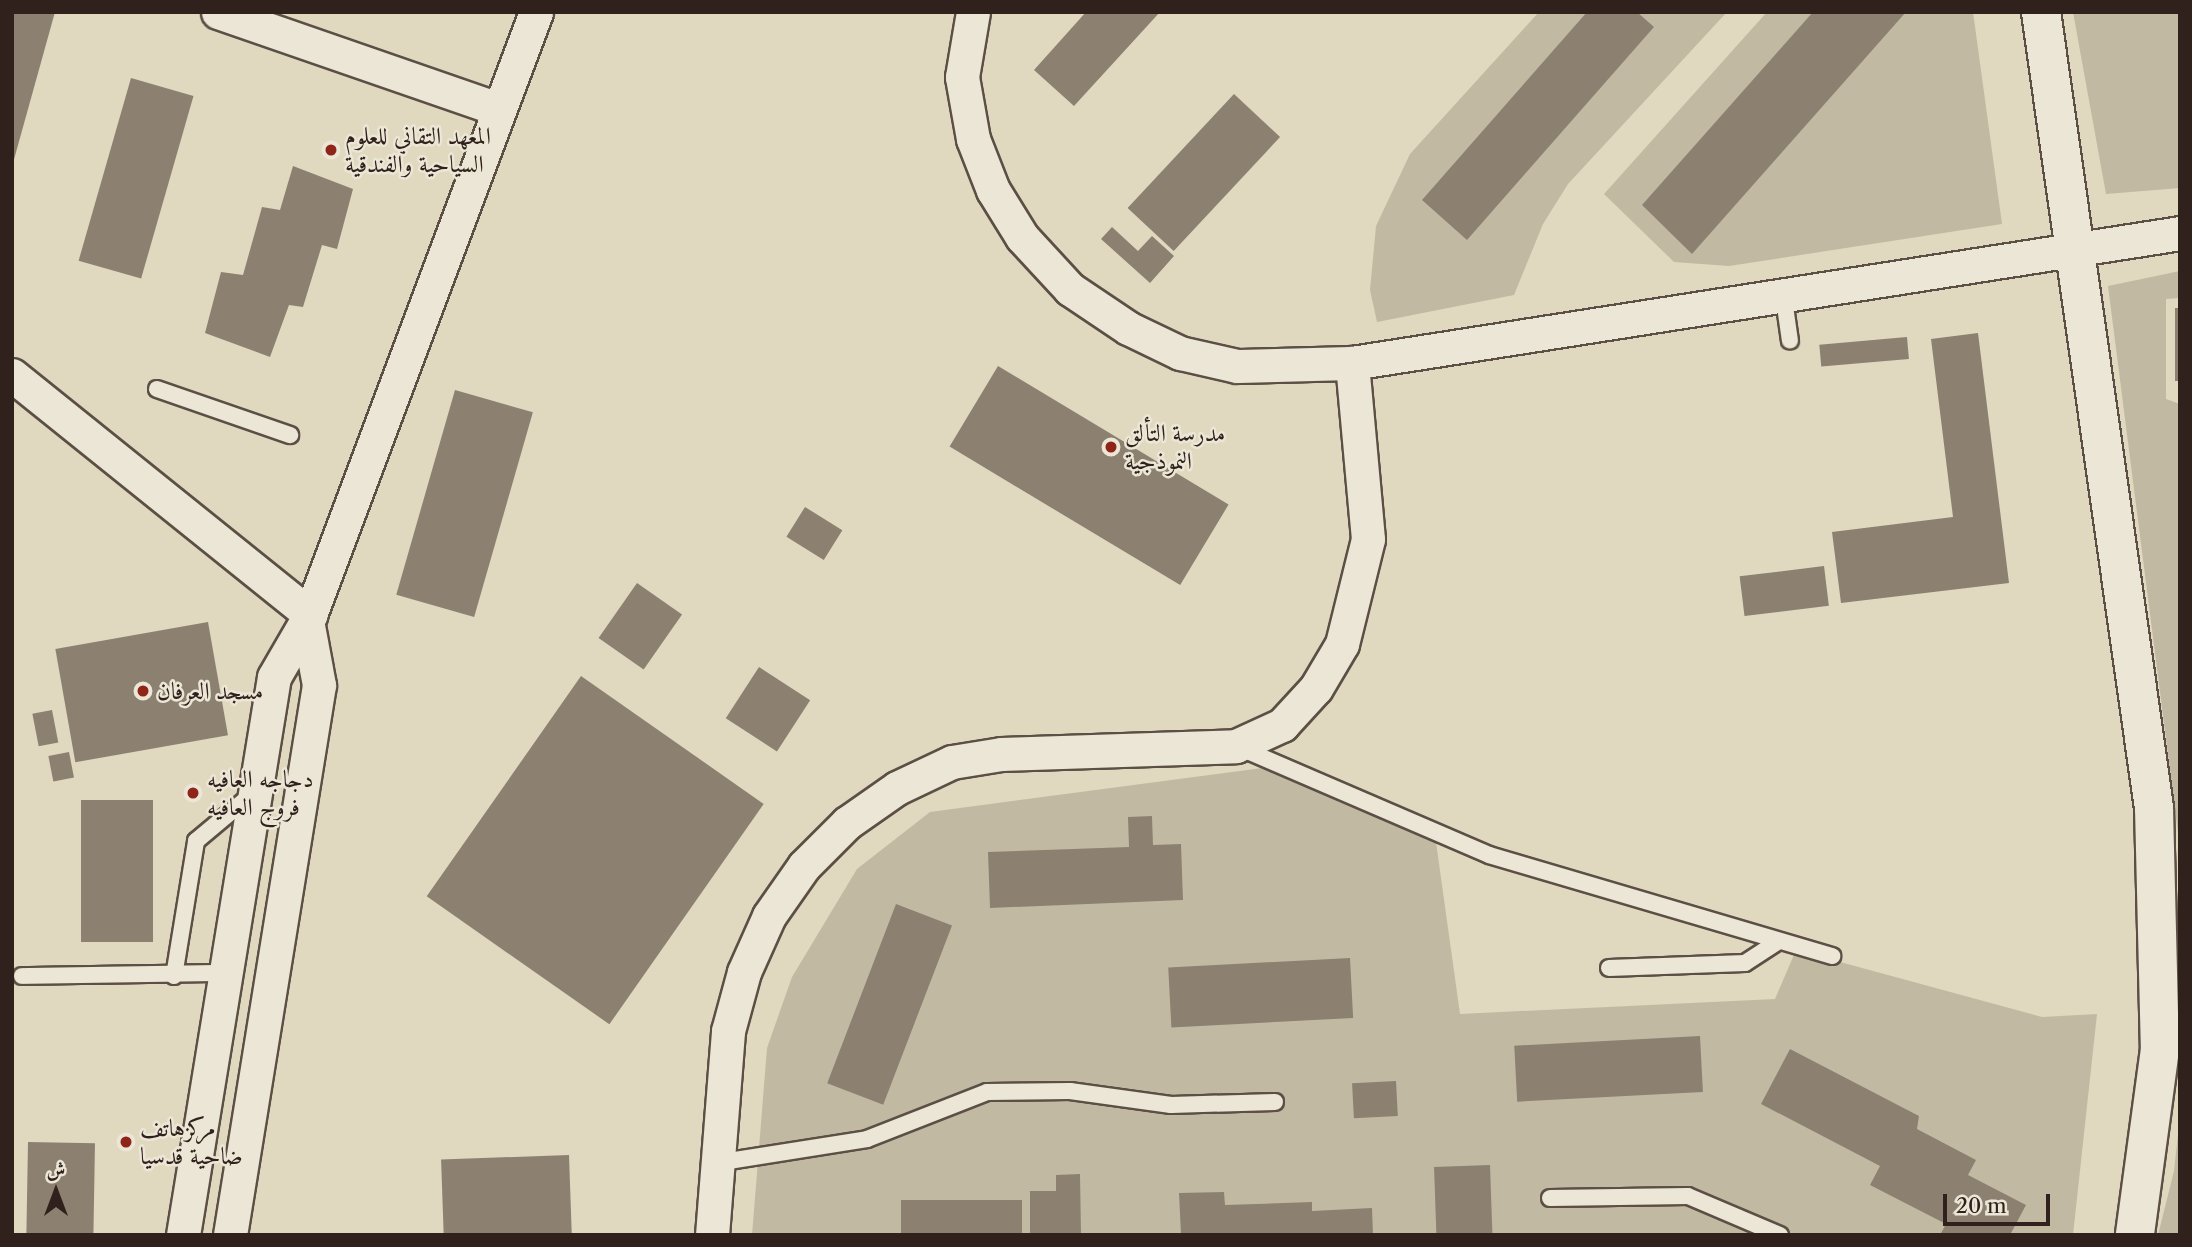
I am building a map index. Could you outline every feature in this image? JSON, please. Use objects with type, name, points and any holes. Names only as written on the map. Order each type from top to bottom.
[{"type":"main road","points":[[2041,12],[2071,248],[2144,719],[2171,981],[2155,1111],[2135,1235]]},
{"type":"street","points":[[218,12],[498,109]]},
{"type":"street","points":[[183,1235],[274,677],[309,617],[536,12]]},
{"type":"street","points":[[973,12],[962,77],[973,139],[993,190],[1022,237],[1070,289],[1180,353],[1237,366],[1352,363],[1783,292],[2180,233]]},
{"type":"street","points":[[712,1235],[728,1031],[744,972],[769,916],[804,866],[847,823],[897,788],[952,762],[1001,754],[1236,746],[1282,725],[1316,688],[1342,644],[1359,592],[1368,489],[1352,363]]},
{"type":"street","points":[[12,375],[309,617],[318,685],[230,1235]]},
{"type":"lane","points":[[1783,292],[1790,341]]},
{"type":"lane","points":[[157,389],[290,435]]},
{"type":"lane","points":[[1236,746],[1489,855],[1777,942],[1832,956]]},
{"type":"lane","points":[[174,976],[196,841],[253,793]]},
{"type":"lane","points":[[1609,968],[1745,963],[1777,942]]},
{"type":"lane","points":[[22,976],[225,974]]},
{"type":"lane","points":[[716,1163],[867,1139],[987,1092],[1070,1091],[1171,1105],[1275,1102]]},
{"type":"lane","points":[[1550,1198],[1688,1196],[1780,1235]]},
{"type":"shaded area","points":[[1539,12],[1727,12],[1568,184],[1543,224],[1514,295],[1377,322],[1370,290],[1376,226],[1410,154]]},
{"type":"shaded area","points":[[1767,12],[1973,12],[2002,224],[1729,266],[1674,262],[1604,194]]},
{"type":"shaded area","points":[[2073,12],[2180,12],[2180,188],[2106,194]]},
{"type":"shaded area","points":[[2180,271],[2180,298],[2166,299],[2166,399],[2180,404],[2180,848],[2108,286]]},
{"type":"shaded area","points":[[1270,767],[1339,802],[1435,835],[1460,1014],[1775,999],[1796,950],[2042,1017],[2097,1014],[2073,1235],[752,1235],[767,1048],[792,977],[857,869],[930,812]]},
{"type":"shaded area","points":[[2180,1116],[2180,1235],[2158,1235],[2174,1171]]},
{"type":"building","points":[[12,12],[55,12],[13,163],[12,163]]},
{"type":"building","points":[[1086,12],[1160,12],[1074,106],[1034,70]]},
{"type":"building","points":[[1587,12],[1637,12],[1654,27],[1467,240],[1422,200]]},
{"type":"building","points":[[1813,12],[1906,12],[1692,254],[1642,205]]},
{"type":"building","points":[[131,78],[193,96],[141,279],[79,261]]},
{"type":"building","points":[[1234,94],[1280,137],[1174,251],[1128,208]]},
{"type":"building","points":[[293,166],[353,189],[337,249],[322,245],[303,307],[289,305],[270,357],[205,333],[221,272],[243,275],[262,207],[280,210]]},
{"type":"building","points":[[1112,227],[1138,251],[1152,236],[1174,256],[1150,283],[1101,239]]},
{"type":"building","points":[[2175,308],[2180,308],[2180,381],[2175,381]]},
{"type":"building","points":[[1978,333],[2009,583],[1841,603],[1832,532],[1953,517],[1931,339]]},
{"type":"building","points":[[1907,337],[1909,359],[1821,367],[1819,345]]},
{"type":"building","points":[[998,366],[1229,505],[1180,585],[950,447]]},
{"type":"building","points":[[455,390],[533,412],[474,617],[396,595]]},
{"type":"building","points":[[805,507],[842,530],[824,560],[786,537]]},
{"type":"building","points":[[1824,566],[1829,606],[1745,616],[1740,576]]},
{"type":"building","points":[[637,583],[682,615],[644,669],[599,638]]},
{"type":"building","name":"مسجد العرفان","points":[[208,622],[228,735],[75,762],[55,649]]},
{"type":"building","points":[[759,667],[810,700],[777,751],[726,718]]},
{"type":"building","points":[[581,676],[764,804],[609,1024],[427,896]]},
{"type":"building","points":[[52,710],[58,742],[39,746],[32,714]]},
{"type":"building","points":[[69,752],[74,778],[53,782],[48,756]]},
{"type":"building","points":[[81,800],[153,800],[153,942],[81,942]]},
{"type":"building","points":[[1152,816],[1153,845],[1181,844],[1183,900],[990,908],[988,852],[1129,847],[1128,817]]},
{"type":"building","points":[[896,904],[952,926],[883,1105],[827,1083]]},
{"type":"building","points":[[1350,958],[1353,1018],[1171,1027],[1168,968]]},
{"type":"building","points":[[1700,1036],[1703,1092],[1517,1102],[1514,1046]]},
{"type":"building","points":[[1790,1049],[1919,1116],[1917,1129],[1976,1160],[1968,1175],[2026,1205],[2010,1235],[1940,1235],[1946,1224],[1870,1185],[1880,1166],[1761,1104]]},
{"type":"building","points":[[1396,1081],[1398,1116],[1354,1118],[1352,1083]]},
{"type":"building","points":[[28,1142],[95,1143],[93,1235],[26,1235]]},
{"type":"building","points":[[569,1155],[572,1235],[444,1235],[441,1159]]},
{"type":"building","points":[[1490,1165],[1492,1235],[1436,1235],[1434,1167]]},
{"type":"building","points":[[1080,1174],[1081,1235],[1030,1235],[1030,1191],[1056,1191],[1056,1175]]},
{"type":"building","points":[[1224,1192],[1225,1205],[1312,1202],[1312,1211],[1372,1208],[1373,1235],[1181,1235],[1179,1193]]},
{"type":"building","points":[[901,1200],[1022,1200],[1022,1235],[901,1235]]},
{"type":"place","name":"المعهد التقاني للعلوم السياحية والفندقية","points":[[331,150]]},
{"type":"place","name":"مدرسة التألق النموذجية","points":[[1111,447]]},
{"type":"place","name":"مسجد العرفان","points":[[143,691]]},
{"type":"place","name":"دجاجه العافيه فروج العافيه","points":[[193,793]]},
{"type":"place","name":"مركزهاتف ضاحية قدسيا","points":[[126,1142]]}]
